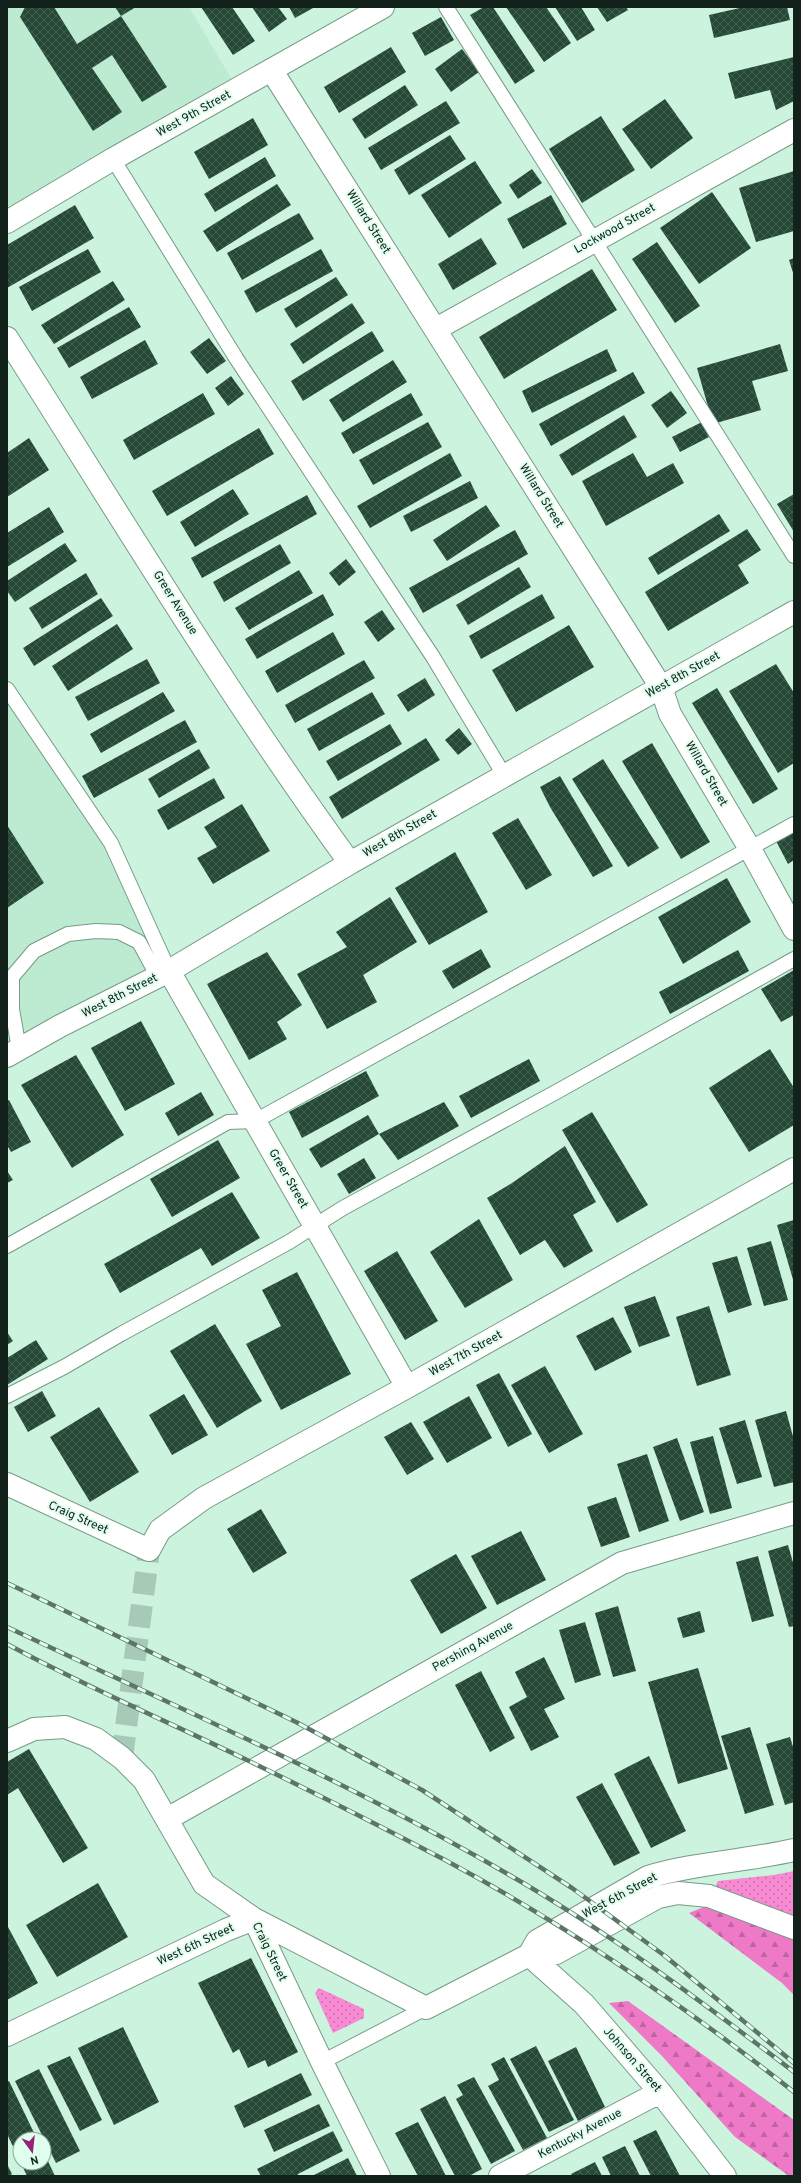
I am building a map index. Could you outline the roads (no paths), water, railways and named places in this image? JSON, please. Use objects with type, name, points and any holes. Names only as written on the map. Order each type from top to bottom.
[{"type":"street","name":"West 9th Street","points":[[7,222],[113,159],[272,71],[383,7]]},
{"type":"street","name":"Willard Street","points":[[272,71],[661,687],[670,714],[750,849],[794,929]]},
{"type":"street","name":"Lockwood Street","points":[[436,329],[794,130]]},
{"type":"street","name":"Greer Avenue","points":[[7,338],[194,632],[304,801],[350,863]]},
{"type":"street","name":"West 8th Street","points":[[13,1053],[163,974],[350,863],[794,612]]},
{"type":"street","name":"Greer Street","points":[[163,974],[255,1121],[407,1387]]},
{"type":"street","name":"West 7th Street","points":[[149,1550],[160,1530],[204,1498],[407,1387],[794,1169]]},
{"type":"street","name":"Craig Street","points":[[7,1484],[149,1550]]},
{"type":"street","name":"Pershing Avenue","points":[[167,1819],[622,1563],[794,1513]]},
{"type":"street","name":"Craig Street","points":[[7,1741],[34,1729],[65,1727],[96,1740],[122,1758],[144,1780],[204,1884],[254,1919],[322,2062],[379,2176]]},
{"type":"street","name":"West 6th Street","points":[[529,1954],[537,1941],[648,1878],[664,1873],[754,1859],[794,1850]]},
{"type":"street","name":"West 6th Street","points":[[426,2008],[529,1954],[556,1953],[658,1897],[678,1893],[709,1896],[794,1928]]},
{"type":"street","points":[[254,1919],[426,2008]]},
{"type":"street","name":"West 6th Street","points":[[7,2035],[219,1933],[254,1919]]},
{"type":"street","name":"Johnson Street","points":[[529,1954],[584,2004],[660,2092],[725,2176]]},
{"type":"street","name":"Kentucky Avenue","points":[[500,2176],[660,2092]]},
{"type":"lane","points":[[446,7],[794,556]]},
{"type":"lane","points":[[113,159],[236,358],[433,657],[504,775]]},
{"type":"lane","points":[[7,689],[111,843],[163,974]]},
{"type":"lane","points":[[7,1246],[228,1122],[255,1121],[794,824]]},
{"type":"lane","points":[[13,1053],[12,976],[34,951],[68,934],[96,931],[119,932],[139,942],[163,974]]},
{"type":"lane","points":[[7,1396],[64,1367],[289,1242],[314,1225],[794,959]]},
{"type":"lane","name":"West 6th Street","points":[[322,2062],[426,2008]]},
{"type":"tunnel","points":[[122,1758],[149,1550]]},
{"type":"railway","points":[[7,1583],[296,1722],[422,1790],[572,1888],[665,1956],[794,2063]]},
{"type":"railway","points":[[7,1627],[196,1715],[384,1806],[506,1873],[544,1895],[617,1943],[689,1993],[794,2072]]},
{"type":"railway","points":[[7,1644],[67,1675],[323,1797],[491,1885],[625,1968],[711,2029],[794,2092]]}]
